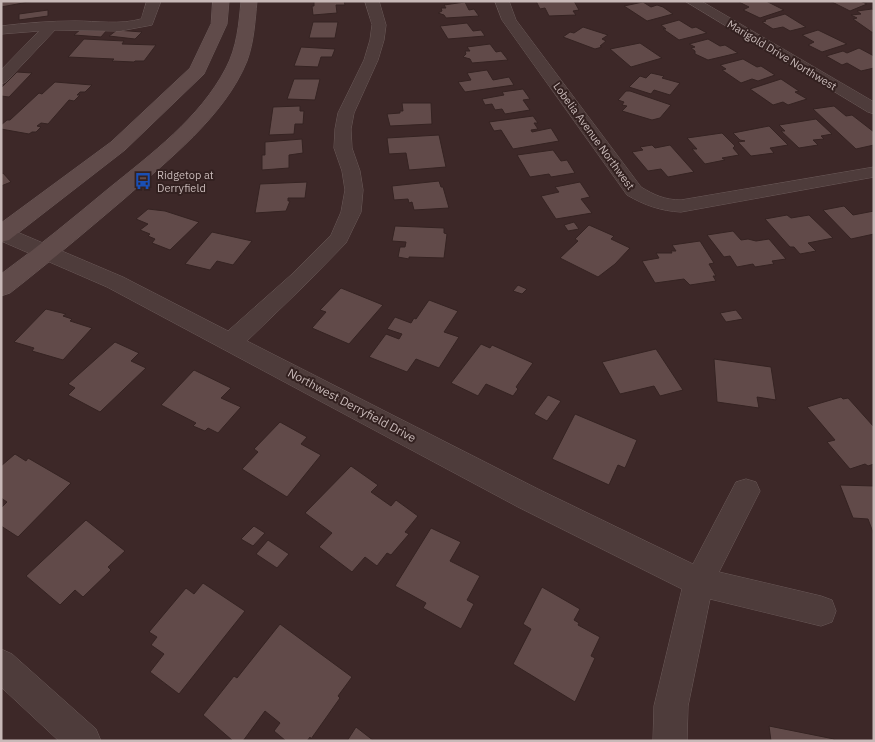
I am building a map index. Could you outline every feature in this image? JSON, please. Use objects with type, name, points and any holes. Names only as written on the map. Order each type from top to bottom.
[{"type":"main road","points":[[2,234],[118,146],[198,70],[219,24],[221,1]]},
{"type":"main road","points":[[1,287],[160,157],[214,99],[235,68],[246,29],[249,1]]},
{"type":"street","points":[[1,30],[51,26],[132,27],[146,22],[154,1]]},
{"type":"street","points":[[232,342],[298,280],[339,238],[351,212],[354,190],[348,159],[343,148],[343,129],[346,113],[366,74],[377,40],[379,24],[372,1]]},
{"type":"street","name":"Lobelia Avenue Northwest","points":[[502,1],[509,20],[634,191],[648,200],[666,206],[681,206],[874,172]]},
{"type":"street","name":"Marigold Drive Northwest","points":[[691,1],[874,109]]},
{"type":"street","points":[[1,79],[51,26]]},
{"type":"street","name":"Northwest Derryfield Drive","points":[[2,234],[115,282],[561,515],[699,582],[821,612]]},
{"type":"street","points":[[670,741],[671,706],[699,582],[746,491]]},
{"type":"street","points":[[1,665],[84,741]]},
{"type":"building","points":[[1,1],[34,1],[1,7]]},
{"type":"building","points":[[314,1],[344,1],[345,5],[336,5],[337,13],[313,15],[312,6],[314,6]]},
{"type":"building","points":[[536,1],[574,1],[579,10],[573,11],[576,15],[549,16],[545,8],[540,9]]},
{"type":"building","points":[[766,1],[784,10],[760,18],[743,10],[749,7],[739,2]]},
{"type":"building","points":[[830,1],[860,1],[867,4],[850,11]]},
{"type":"building","points":[[465,2],[469,10],[474,9],[479,16],[446,18],[438,13],[442,11],[441,8],[446,8],[444,5]]},
{"type":"building","points":[[643,2],[651,7],[657,5],[663,7],[673,14],[647,21],[624,6]]},
{"type":"building","points":[[48,10],[48,16],[19,20],[19,14]]},
{"type":"building","points":[[874,10],[873,33],[853,19],[857,18],[851,15],[861,14],[857,11]]},
{"type":"building","points":[[785,14],[806,27],[790,31],[783,27],[773,29],[762,22]]},
{"type":"building","points":[[679,20],[692,28],[696,27],[707,33],[679,40],[663,29],[666,29],[661,25]]},
{"type":"building","points":[[313,22],[338,22],[335,38],[309,38]]},
{"type":"building","points":[[467,23],[473,31],[481,30],[485,36],[448,39],[440,26]]},
{"type":"building","points":[[583,27],[608,35],[602,39],[606,41],[600,46],[602,47],[595,49],[563,37]]},
{"type":"building","points":[[81,29],[107,30],[101,37],[74,35]]},
{"type":"building","points":[[117,30],[142,32],[135,39],[109,36]]},
{"type":"building","points":[[818,30],[847,44],[822,52],[808,45],[814,42],[802,35]]},
{"type":"building","points":[[84,39],[124,41],[122,44],[156,45],[144,61],[112,61],[114,59],[68,57]]},
{"type":"building","points":[[708,39],[720,46],[725,45],[738,53],[708,60],[695,54],[695,51],[691,48],[695,47],[689,44]]},
{"type":"building","points":[[640,43],[662,58],[631,67],[610,49]]},
{"type":"building","points":[[490,44],[496,52],[501,51],[508,60],[472,63],[470,59],[463,57],[466,54],[465,51],[470,51],[467,47]]},
{"type":"building","points":[[301,47],[335,49],[332,57],[321,57],[318,67],[294,66]]},
{"type":"building","points":[[859,48],[874,56],[874,68],[861,71],[847,63],[842,65],[826,56],[843,51],[847,53]]},
{"type":"building","points":[[743,59],[757,67],[761,66],[775,75],[758,81],[752,79],[741,83],[722,70],[726,69],[720,65]]},
{"type":"building","points":[[487,70],[493,80],[509,77],[514,85],[465,92],[458,82],[471,80],[467,73]]},
{"type":"building","points":[[17,72],[32,73],[9,97],[1,96],[1,88]]},
{"type":"building","points":[[651,73],[680,83],[670,95],[654,90],[651,94],[629,87],[640,76],[646,78]]},
{"type":"building","points":[[294,79],[320,79],[315,100],[287,99]]},
{"type":"building","points":[[781,79],[799,91],[795,92],[807,99],[788,105],[783,102],[773,105],[750,89]]},
{"type":"building","points":[[55,82],[92,85],[85,92],[80,92],[77,95],[80,95],[74,101],[69,100],[48,124],[41,123],[37,126],[41,127],[36,132],[29,134],[1,129],[1,125],[10,120],[39,93],[42,94]]},
{"type":"building","points":[[523,89],[530,99],[523,100],[530,110],[505,114],[502,109],[495,110],[492,104],[485,105],[482,99],[504,95],[502,92]]},
{"type":"building","points":[[626,91],[671,105],[660,118],[652,120],[622,111],[627,106],[622,105],[624,102],[618,100]]},
{"type":"building","points":[[402,103],[431,103],[432,124],[390,126],[387,114],[403,111]]},
{"type":"building","points":[[300,106],[300,111],[304,111],[303,124],[295,124],[294,134],[269,135],[273,107]]},
{"type":"building","points":[[834,106],[846,116],[852,115],[874,132],[874,145],[856,149],[813,109]]},
{"type":"building","points":[[533,116],[538,123],[534,123],[538,129],[531,130],[532,132],[551,128],[559,141],[513,149],[501,130],[494,131],[489,122]]},
{"type":"building","points":[[816,119],[832,134],[821,136],[824,139],[813,140],[818,145],[799,148],[781,131],[785,131],[779,125]]},
{"type":"building","points":[[769,126],[788,145],[770,148],[774,153],[751,156],[738,142],[745,141],[740,140],[733,133]]},
{"type":"building","points":[[722,133],[735,146],[733,148],[739,155],[705,164],[692,149],[697,149],[687,138]]},
{"type":"building","points":[[439,135],[446,167],[409,170],[406,153],[389,154],[387,138]]},
{"type":"building","points":[[302,139],[303,153],[289,155],[289,168],[262,170],[262,155],[265,155],[265,142]]},
{"type":"building","points":[[652,145],[655,148],[670,145],[694,172],[668,177],[661,169],[648,171],[632,152],[643,150],[640,147]]},
{"type":"building","points":[[553,150],[561,161],[567,160],[575,173],[551,177],[549,174],[530,177],[517,155]]},
{"type":"building","points":[[3,173],[11,182],[1,186],[1,174]]},
{"type":"building","points":[[439,181],[441,187],[443,187],[449,208],[414,210],[412,202],[409,203],[408,199],[394,200],[392,186]]},
{"type":"building","points":[[307,182],[305,198],[288,198],[288,201],[290,201],[286,211],[255,213],[260,184]]},
{"type":"building","points":[[580,182],[590,197],[581,199],[592,213],[556,219],[541,196],[559,192],[555,187]]},
{"type":"building","points":[[844,206],[853,215],[874,211],[874,234],[851,239],[823,210]]},
{"type":"building","points":[[148,209],[165,211],[199,222],[170,250],[152,243],[155,239],[148,236],[150,234],[140,230],[148,224],[136,219]]},
{"type":"building","points":[[787,215],[791,218],[809,215],[833,238],[808,243],[816,251],[800,254],[794,247],[790,247],[765,219]]},
{"type":"building","points":[[574,222],[579,229],[568,231],[564,225]]},
{"type":"building","points":[[589,225],[614,236],[611,239],[630,248],[615,264],[598,277],[560,258],[578,241],[575,239]]},
{"type":"building","points":[[395,226],[444,228],[444,233],[447,234],[444,258],[409,257],[409,259],[398,257],[400,247],[405,247],[406,242],[392,241]]},
{"type":"building","points":[[733,231],[741,240],[756,241],[769,239],[786,259],[772,261],[774,264],[755,267],[753,264],[737,267],[730,256],[724,257],[707,235]]},
{"type":"building","points":[[212,232],[252,241],[233,265],[217,261],[210,270],[185,264]]},
{"type":"building","points":[[700,241],[714,263],[709,264],[716,276],[713,276],[716,281],[690,285],[684,279],[655,283],[642,261],[659,258],[656,253],[672,253],[671,251],[676,251],[672,245]]},
{"type":"building","points":[[518,285],[527,289],[522,294],[513,291]]},
{"type":"building","points":[[341,288],[383,305],[349,344],[312,328],[326,312],[320,310]]},
{"type":"building","points":[[429,300],[458,311],[444,332],[459,337],[439,368],[416,359],[407,372],[369,357],[386,334],[399,339],[402,334],[387,329],[395,317],[411,323]]},
{"type":"building","points":[[46,309],[66,314],[63,316],[72,319],[70,321],[92,328],[63,360],[32,351],[34,348],[14,342]]},
{"type":"building","points":[[736,310],[743,319],[726,322],[720,313]]},
{"type":"building","points":[[115,342],[139,353],[131,361],[146,368],[100,412],[68,395],[75,388],[68,384]]},
{"type":"building","points":[[481,344],[490,348],[492,345],[533,363],[516,387],[518,389],[513,396],[486,384],[478,396],[451,383]]},
{"type":"building","points":[[656,349],[683,390],[660,396],[654,386],[620,394],[602,362]]},
{"type":"building","points":[[714,359],[771,367],[776,400],[757,397],[759,408],[717,402]]},
{"type":"building","points":[[194,370],[231,388],[221,398],[241,407],[218,433],[208,428],[205,431],[193,426],[196,423],[161,405]]},
{"type":"building","points":[[548,395],[561,401],[547,421],[534,414]]},
{"type":"building","points":[[841,397],[843,399],[848,398],[874,427],[874,464],[868,466],[865,464],[850,469],[827,442],[835,440],[807,407]]},
{"type":"building","points":[[575,414],[637,440],[625,468],[618,465],[609,485],[552,459]]},
{"type":"building","points":[[280,422],[307,437],[301,444],[321,455],[287,497],[242,469],[258,452],[254,449]]},
{"type":"building","points":[[15,454],[26,461],[28,458],[71,483],[18,537],[1,526],[1,508],[7,502],[1,498],[1,466]]},
{"type":"building","points":[[351,466],[378,485],[371,492],[391,506],[396,500],[418,516],[405,532],[409,534],[391,555],[387,553],[377,566],[365,557],[352,572],[319,547],[332,533],[305,513]]},
{"type":"building","points":[[840,485],[874,486],[874,535],[868,519],[853,518]]},
{"type":"building","points":[[86,520],[125,551],[108,567],[111,570],[83,597],[75,590],[60,605],[26,576]]},
{"type":"building","points":[[254,526],[265,533],[253,546],[241,539]]},
{"type":"building","points":[[431,528],[461,542],[450,561],[480,576],[467,600],[474,604],[461,629],[423,608],[426,603],[395,586]]},
{"type":"building","points":[[268,540],[289,554],[277,568],[256,554]]},
{"type":"building","points":[[203,583],[245,611],[179,694],[150,672],[164,654],[151,645],[157,637],[149,632],[186,588],[194,594]]},
{"type":"building","points":[[542,587],[580,609],[574,620],[579,623],[578,625],[600,637],[591,656],[595,658],[575,702],[513,664],[531,629],[523,624]]},
{"type":"building","points":[[280,624],[352,677],[338,696],[340,698],[311,739],[310,737],[307,741],[286,741],[274,731],[280,723],[265,711],[243,741],[233,741],[203,715],[234,676],[237,678]]},
{"type":"building","points":[[769,726],[834,739],[834,741],[771,741]]},
{"type":"building","points":[[356,727],[374,741],[347,741]]},
{"type":"place","name":"Ridgetop at Derryfield","points":[[143,181]]}]
